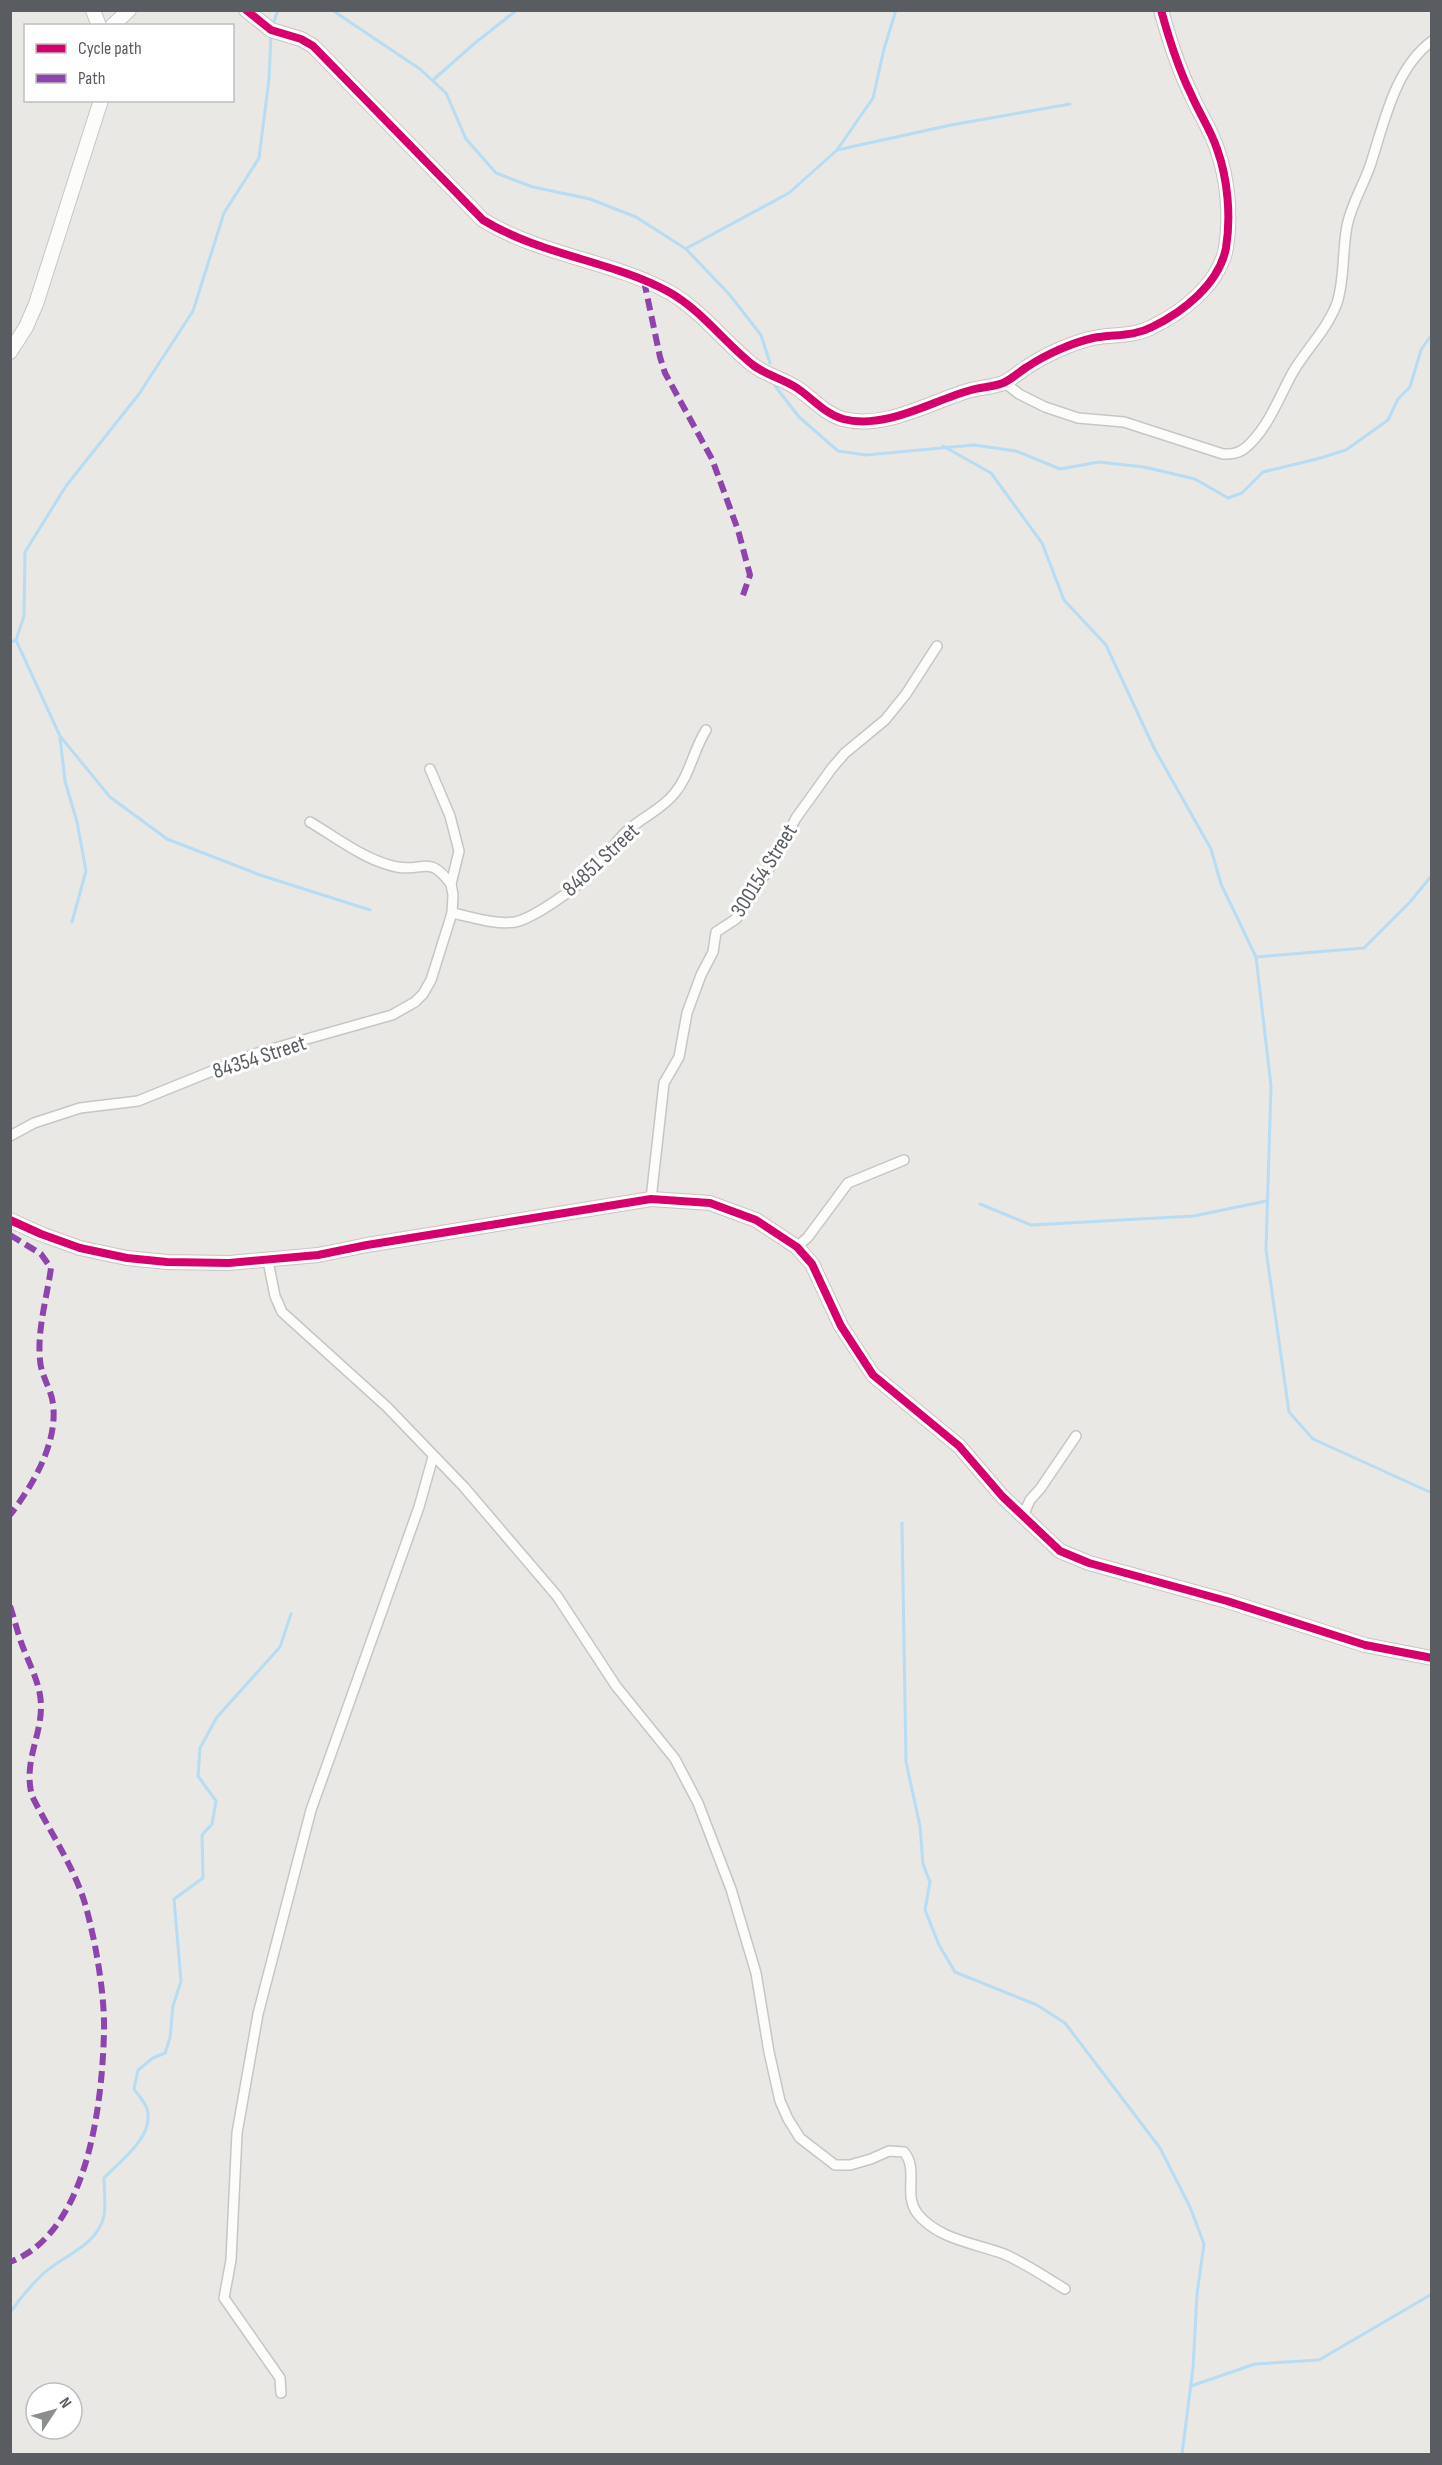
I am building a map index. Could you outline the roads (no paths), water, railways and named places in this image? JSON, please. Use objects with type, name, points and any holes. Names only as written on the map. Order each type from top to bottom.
[{"type":"street","points":[[114,24],[129,10]]},
{"type":"street","points":[[246,10],[271,30],[301,39],[313,46],[483,220],[505,234],[537,247],[629,275],[670,292],[756,368],[796,387],[839,418],[855,421],[882,419],[904,414],[973,389],[1004,382],[1029,365],[1093,338],[1128,335],[1151,328],[1184,307],[1206,288],[1226,250],[1228,225],[1226,185],[1218,150],[1190,94],[1161,10]]},
{"type":"street","points":[[1004,382],[1019,394],[1046,407],[1078,418],[1124,422],[1222,454],[1235,454],[1243,450],[1254,440],[1294,370],[1319,339],[1337,303],[1348,224],[1378,137],[1403,74],[1412,59],[1431,41]]},
{"type":"street","points":[[10,352],[26,327],[36,304],[100,102]]},
{"type":"street","name":"300154 Street","points":[[651,1199],[664,1083],[679,1057],[687,1013],[701,975],[713,952],[716,932],[736,919],[772,864],[796,818],[832,768],[845,753],[885,720],[906,694],[937,646]]},
{"type":"street","name":"84851 Street","points":[[452,913],[489,921],[514,922],[529,918],[555,900],[598,867],[612,846],[628,830],[658,810],[673,795],[688,774],[699,741],[706,730]]},
{"type":"street","name":"84354 Street","points":[[10,1136],[34,1123],[80,1108],[138,1101],[254,1054],[362,1024],[406,1008],[423,994],[431,980],[452,913],[451,884],[459,851],[450,816],[430,770]]},
{"type":"street","points":[[310,822],[374,859],[390,865],[402,868],[424,865],[436,867],[451,884]]},
{"type":"street","points":[[797,1247],[808,1237],[848,1183],[904,1160]]},
{"type":"street","points":[[10,1220],[80,1248],[127,1258],[167,1263],[268,1261],[318,1255],[651,1199],[710,1203],[756,1220],[797,1247],[812,1264],[841,1326],[873,1374],[959,1446],[1002,1496],[1060,1551],[1089,1563],[1227,1601],[1365,1646],[1431,1658]]},
{"type":"street","points":[[268,1261],[275,1296],[282,1312],[387,1407],[464,1487],[557,1596],[615,1686],[675,1759],[698,1803],[731,1889],[756,1973],[780,2101],[788,2119],[801,2138],[836,2165],[850,2165],[889,2151],[904,2152],[910,2160],[912,2175],[910,2193],[915,2210],[928,2225],[949,2236],[1017,2260],[1065,2289]]},
{"type":"street","points":[[1023,1516],[1030,1500],[1040,1490],[1076,1436]]},
{"type":"street","points":[[280,2393],[280,2378],[224,2298],[231,2260],[237,2133],[258,2014],[311,1810],[419,1507],[433,1457]]},
{"type":"waterway","points":[[272,27],[278,10]]},
{"type":"waterway","points":[[332,10],[420,69],[446,93],[466,139],[496,173],[533,187],[590,199],[636,217],[686,249],[729,294],[761,335],[770,363]]},
{"type":"waterway","points":[[433,80],[517,10]]},
{"type":"waterway","points":[[687,248],[789,193],[837,150],[873,98],[896,10]]},
{"type":"waterway","points":[[10,642],[16,640],[24,616],[25,552],[66,486],[139,394],[193,311],[224,213],[259,158],[269,79],[271,34]]},
{"type":"waterway","points":[[837,150],[951,125],[1070,104]]},
{"type":"waterway","points":[[775,386],[799,417],[838,451],[866,455],[974,445],[1016,451],[1060,469],[1099,462],[1144,467],[1195,479],[1228,498],[1242,493],[1263,472],[1346,450],[1388,420],[1398,399],[1410,387],[1421,350],[1432,334]]},
{"type":"waterway","points":[[943,446],[991,473],[1042,543],[1064,600],[1106,645],[1154,748],[1211,849],[1221,884],[1256,957],[1271,1086],[1266,1250],[1289,1412],[1313,1439],[1432,1493]]},
{"type":"waterway","points":[[16,640],[60,736],[110,797],[167,839],[260,875],[370,910]]},
{"type":"waterway","points":[[60,737],[65,781],[77,822],[86,871],[72,922]]},
{"type":"waterway","points":[[1256,957],[1364,948],[1410,902],[1432,875]]},
{"type":"waterway","points":[[980,1204],[1031,1225],[1194,1216],[1266,1201]]},
{"type":"waterway","points":[[902,1523],[906,1762],[920,1826],[923,1864],[930,1882],[925,1910],[939,1945],[955,1972],[1037,2005],[1065,2023],[1160,2148],[1190,2207],[1204,2244],[1197,2294],[1193,2368],[1182,2454]]},
{"type":"waterway","points":[[10,2313],[44,2273],[79,2249],[94,2235],[104,2216],[104,2178],[135,2147],[146,2129],[147,2109],[134,2089],[138,2070],[153,2058],[165,2053],[170,2038],[173,2006],[181,1981],[174,1899],[203,1878],[202,1835],[212,1824],[216,1801],[198,1776],[200,1748],[217,1717],[280,1647],[291,1614]]},
{"type":"waterway","points":[[1191,2386],[1255,2364],[1319,2360],[1432,2294]]}]
